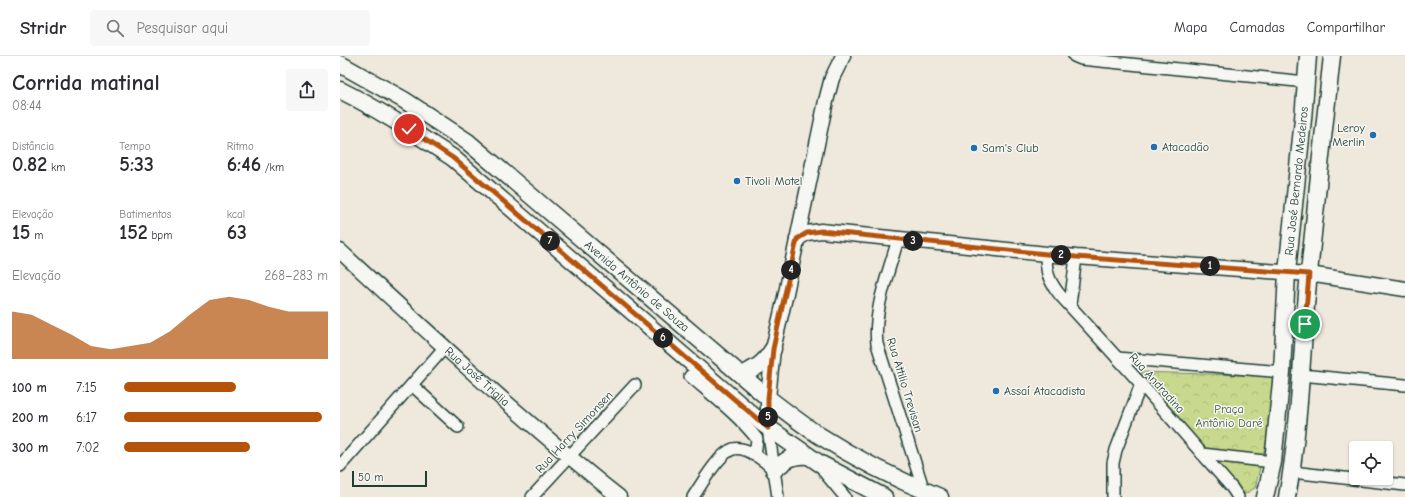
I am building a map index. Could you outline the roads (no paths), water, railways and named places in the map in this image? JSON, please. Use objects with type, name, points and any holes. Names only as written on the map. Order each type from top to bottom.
[{"type":"main road","name":"Rua José Bernardo Medeiros","points":[[1265,497],[1273,462],[1282,372],[1287,272],[1304,119],[1308,56]]},
{"type":"main road","name":"Rua José Bernardo Medeiros","points":[[1287,497],[1292,472],[1309,274],[1332,56]]},
{"type":"main road","name":"Avenida Antônio de Souza","points":[[340,64],[404,100],[468,142],[768,398],[817,434],[874,466],[924,491],[940,497]]},
{"type":"main road","name":"Avenida Antônio de Souza","points":[[340,90],[409,129],[453,158],[768,428],[814,460],[876,496]]},
{"type":"main road","points":[[1304,119],[1325,120]]},
{"type":"main road","points":[[742,375],[762,364],[773,349]]},
{"type":"main road","points":[[774,470],[791,457],[798,456],[814,460]]},
{"type":"street","points":[[778,497],[768,428],[768,398],[773,349],[828,94],[832,78],[843,56]]},
{"type":"street","points":[[1074,56],[1081,59],[1306,82]]},
{"type":"street","points":[[802,214],[821,231]]},
{"type":"street","points":[[797,239],[807,233],[821,231],[1076,257],[1309,274],[1405,289]]},
{"type":"street","name":"Rua Attilio Trevisan","points":[[898,239],[877,316],[875,330],[877,344],[924,491]]},
{"type":"street","name":"Rua José Triglia","points":[[340,251],[568,457],[619,497]]},
{"type":"street","name":"Rua Andradina","points":[[1046,254],[1046,270],[1052,285],[1141,384],[1238,497]]},
{"type":"street","points":[[1070,305],[1076,257]]},
{"type":"street","points":[[340,466],[445,347]]},
{"type":"street","points":[[1117,358],[1282,372]]},
{"type":"street","points":[[1301,375],[1405,385]]},
{"type":"street","points":[[690,376],[722,403],[752,432],[757,439],[754,455]]},
{"type":"street","points":[[1113,497],[1113,462],[1116,450],[1141,384]]},
{"type":"street","points":[[412,385],[458,427]]},
{"type":"street","name":"Rua Harry Simonsen","points":[[532,497],[636,385]]},
{"type":"street","points":[[693,497],[719,460],[728,451],[737,449],[754,455],[763,460],[774,470]]},
{"type":"street","points":[[1202,454],[1273,462]]},
{"type":"street","points":[[814,460],[845,497]]},
{"type":"street","points":[[1292,472],[1405,485]]},
{"type":"place","name":"Leroy Merlin","points":[[1373,135]]},
{"type":"place","name":"Atacadão","points":[[1154,147]]},
{"type":"place","name":"Sam's Club","points":[[974,148]]},
{"type":"place","name":"Tivoli Motel","points":[[737,181]]},
{"type":"place","name":"Assaí Atacadista","points":[[996,391]]},
{"type":"park label","name":"Praça Antônio Daré","points":[[1229,416]]}]
